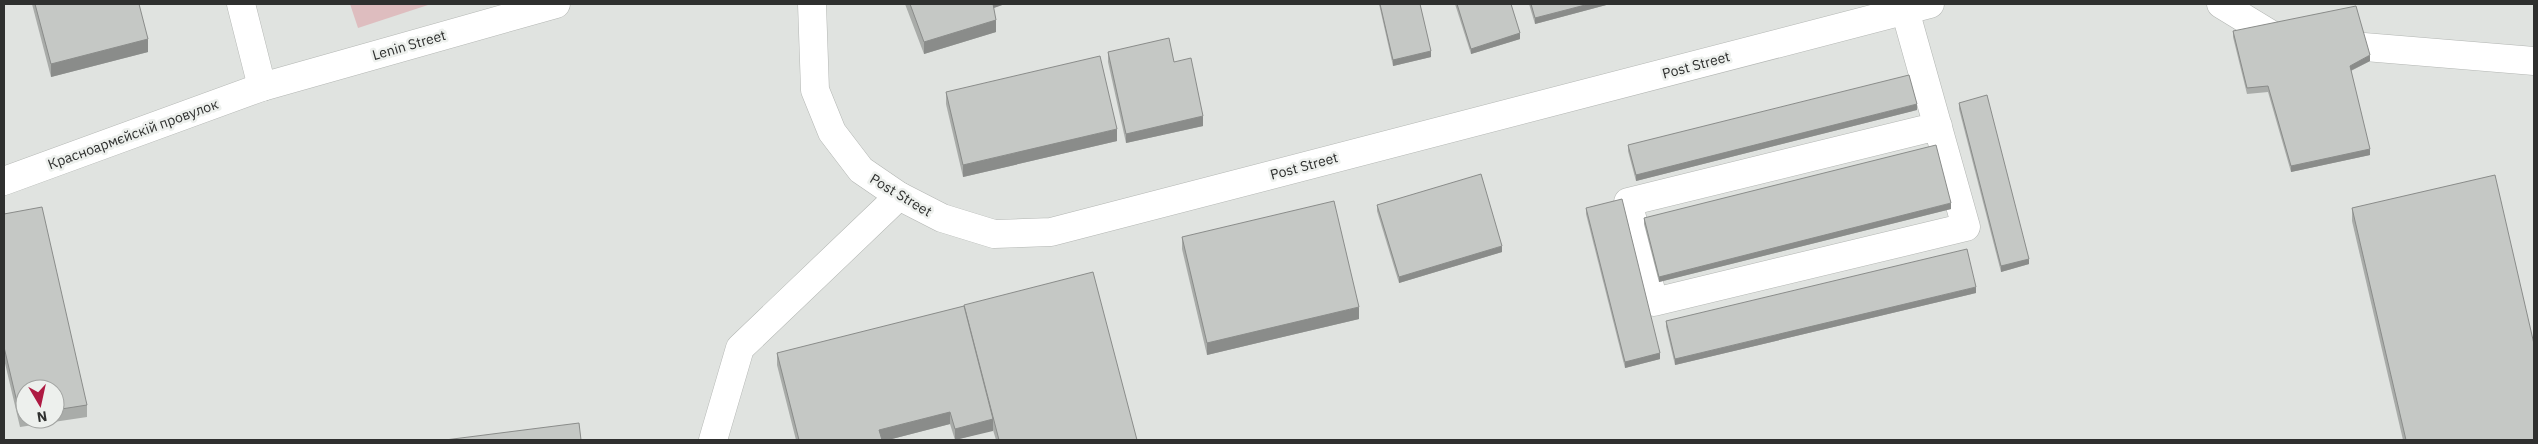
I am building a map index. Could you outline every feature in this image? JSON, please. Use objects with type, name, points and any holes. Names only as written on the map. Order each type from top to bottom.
[{"type":"street","points":[[241,4],[262,87]]},
{"type":"street","name":"Lenin Street","points":[[262,87],[556,4]]},
{"type":"street","name":"Post Street","points":[[812,4],[815,90],[832,132],[861,170],[899,196],[942,218],[994,234],[1051,232],[1917,6]]},
{"type":"street","points":[[2221,4],[2280,40],[2534,61]]},
{"type":"street","points":[[1917,6],[1938,126],[1966,227],[1654,302],[1628,202],[1938,126]]},
{"type":"street","name":"Красноармєйскій провулок","points":[[4,181],[262,87]]},
{"type":"street","points":[[712,440],[740,348],[899,196]]},
{"type":"shaded area","points":[[350,4],[431,4],[358,28]]},
{"type":"building","points":[[35,4],[139,4],[148,39],[51,64]]},
{"type":"building","points":[[910,4],[993,4],[996,20],[924,42]]},
{"type":"building","points":[[1380,4],[1420,4],[1431,51],[1393,60]]},
{"type":"building","points":[[1457,4],[1511,4],[1520,33],[1471,49]]},
{"type":"building","points":[[1531,4],[1589,4],[1535,18]]},
{"type":"building","points":[[2356,6],[2370,55],[2350,66],[2370,149],[2291,166],[2268,86],[2247,88],[2233,31]]},
{"type":"building","points":[[1169,38],[1174,62],[1191,58],[1203,116],[1126,134],[1108,52]]},
{"type":"building","points":[[1100,56],[1117,129],[963,165],[946,92]]},
{"type":"building","points":[[1909,75],[1917,104],[1636,175],[1628,145]]},
{"type":"building","points":[[1987,95],[2029,259],[2001,266],[1959,103]]},
{"type":"building","points":[[1936,145],[1951,203],[1659,277],[1644,218]]},
{"type":"building","points":[[1481,174],[1502,246],[1399,277],[1377,205]]},
{"type":"building","points":[[2495,175],[2534,344],[2534,440],[2406,440],[2352,208]]},
{"type":"building","points":[[1622,199],[1660,353],[1625,362],[1586,208]]},
{"type":"building","points":[[1334,201],[1359,307],[1207,343],[1182,237]]},
{"type":"building","points":[[42,207],[87,405],[65,408],[65,379],[15,379],[15,394],[4,347],[4,214]]},
{"type":"building","points":[[1967,249],[1976,287],[1675,359],[1666,321]]},
{"type":"building","points":[[1093,272],[1137,440],[999,440],[964,305]]},
{"type":"building","points":[[964,306],[993,419],[955,429],[950,412],[879,430],[882,440],[799,440],[777,353]]},
{"type":"building","points":[[579,423],[581,440],[445,440]]}]
